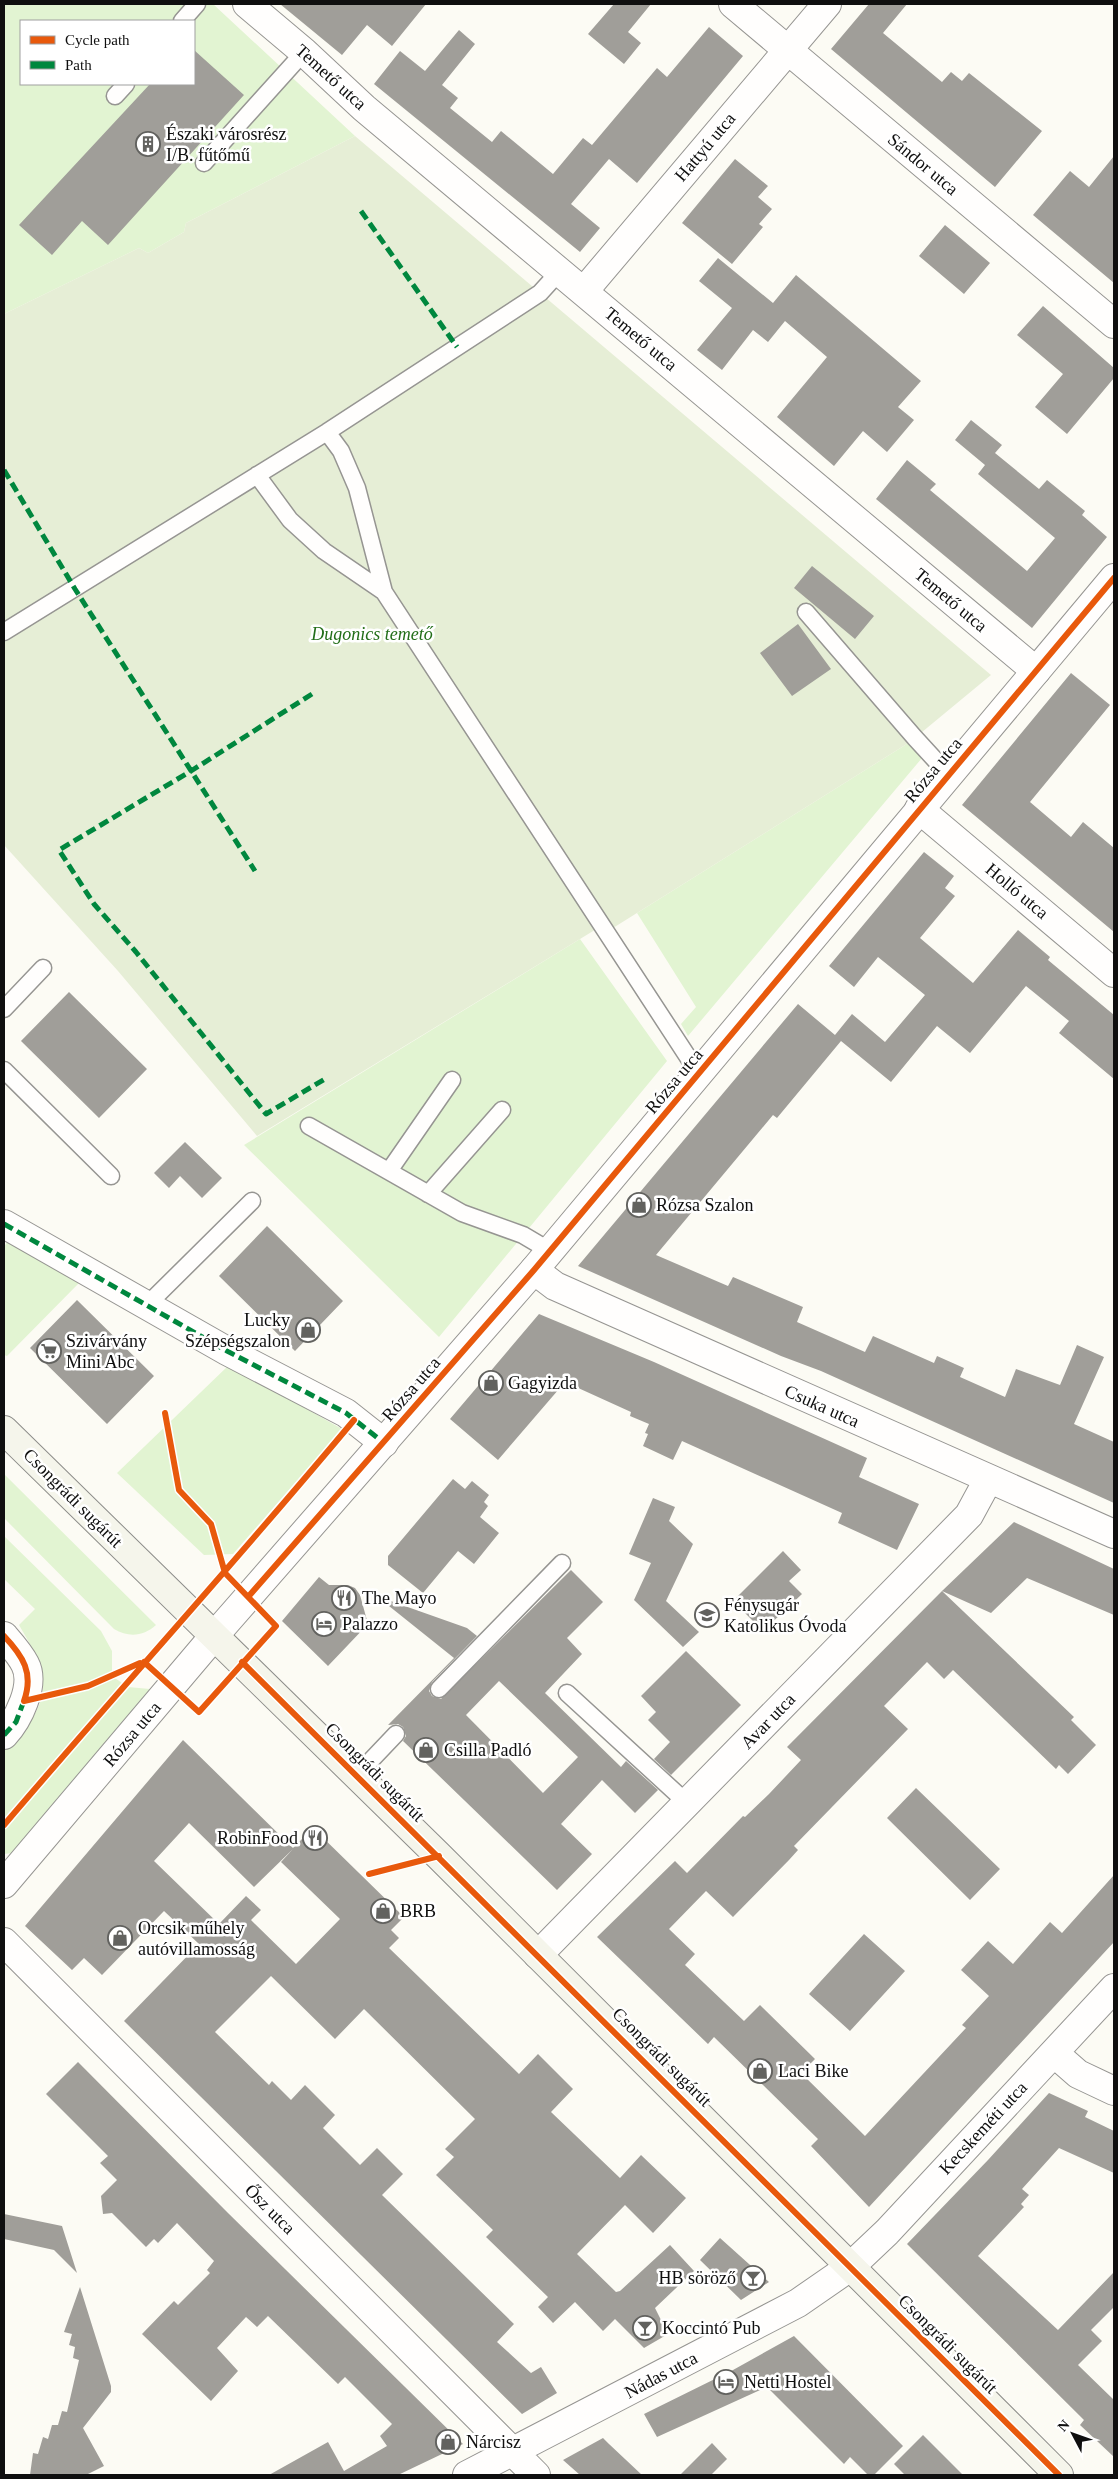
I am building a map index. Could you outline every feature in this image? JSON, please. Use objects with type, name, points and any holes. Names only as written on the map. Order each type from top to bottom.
[{"type":"main road","name":"Csongrádi sugárút","points":[[4,1430],[538,1954],[1059,2475]]},
{"type":"street","name":"Temető utca","points":[[247,4],[304,52],[364,108],[1036,672]]},
{"type":"street","name":"Sándor utca","points":[[733,4],[1114,324]]},
{"type":"street","name":"Hattyú utca","points":[[584,291],[826,4]]},
{"type":"street","name":"Rózsa utca","points":[[4,1884],[214,1636],[384,1444],[542,1260],[700,1074],[1114,578]]},
{"type":"street","name":"Holló utca","points":[[919,810],[1114,973]]},
{"type":"street","points":[[4,1224],[227,1351],[346,1413],[384,1444]]},
{"type":"street","name":"Csuka utca","points":[[542,1260],[555,1286],[988,1480],[1114,1534]]},
{"type":"street","name":"Avar utca","points":[[538,1954],[969,1515],[988,1480]]},
{"type":"street","points":[[4,1636],[26,1665],[28,1691],[16,1722],[4,1735]]},
{"type":"street","name":"Ősz utca","points":[[4,1942],[536,2475]]},
{"type":"street","name":"Kecskeméti utca","points":[[850,2266],[887,2232],[1114,1988]]},
{"type":"street","points":[[1054,2053],[1078,2074],[1114,2091]]},
{"type":"street","name":"Nádas utca","points":[[467,2475],[656,2379],[798,2303],[850,2266]]},
{"type":"lane","points":[[183,20],[197,4]]},
{"type":"lane","points":[[204,163],[304,52]]},
{"type":"lane","points":[[4,632],[327,432],[540,293],[560,271]]},
{"type":"lane","points":[[327,432],[341,451],[357,488],[384,592],[700,1074]]},
{"type":"lane","points":[[257,475],[290,520],[324,551],[384,592]]},
{"type":"lane","points":[[806,612],[949,775]]},
{"type":"lane","points":[[4,1009],[43,968]]},
{"type":"lane","points":[[4,1070],[111,1176]]},
{"type":"lane","points":[[389,1171],[452,1080]]},
{"type":"lane","points":[[428,1194],[502,1110]]},
{"type":"lane","points":[[310,1126],[462,1213],[523,1236],[542,1260]]},
{"type":"lane","points":[[147,1305],[252,1201]]},
{"type":"lane","points":[[439,1689],[562,1563]]},
{"type":"lane","points":[[568,1693],[686,1803]]},
{"type":"lane","points":[[356,1775],[396,1734]]},
{"type":"green space","points":[[4,4],[213,4],[355,136],[186,223],[184,232],[148,253],[139,248],[4,314]]},
{"type":"green space","name":"Dugonics temető","points":[[355,136],[991,675],[910,742],[613,928],[603,925],[257,1136],[118,971],[4,845],[4,314],[139,248],[148,253],[184,232],[186,223]]},
{"type":"green space","points":[[910,742],[922,758],[688,1036],[681,1024],[696,1007],[637,913]]},
{"type":"green space","points":[[580,939],[667,1061],[439,1337],[244,1145]]},
{"type":"green space","points":[[7,1242],[80,1282],[7,1356],[4,1355],[4,1247]]},
{"type":"green space","points":[[229,1365],[342,1429],[233,1554],[204,1555],[117,1473]]},
{"type":"green space","points":[[4,1474],[156,1625],[146,1632],[136,1635],[125,1634],[114,1629],[4,1518]]},
{"type":"green space","points":[[4,1536],[101,1631],[112,1651],[112,1676],[128,1687],[150,1689],[13,1853],[4,1854],[4,1750],[24,1729],[34,1715],[40,1703],[43,1680],[36,1658],[19,1625],[35,1609],[4,1579]]},
{"type":"building","points":[[280,4],[426,4],[392,46],[367,25],[342,55]]},
{"type":"building","points":[[614,4],[651,4],[628,32],[641,43],[624,64],[588,34]]},
{"type":"building","points":[[869,4],[907,4],[883,33],[942,82],[951,72],[962,81],[969,73],[1042,131],[995,187],[831,49]]},
{"type":"building","points":[[709,27],[743,56],[637,183],[609,159],[571,204],[600,228],[580,252],[374,84],[400,51],[425,71],[459,30],[475,44],[442,85],[458,98],[450,108],[492,142],[501,131],[553,174],[583,138],[592,145],[657,68],[667,77]]},
{"type":"building","name":"Északi városrész I/B. fűtőmű","points":[[195,51],[244,95],[108,245],[82,221],[52,255],[19,225],[149,85],[195,85]]},
{"type":"building","points":[[1114,156],[1114,283],[1033,215],[1070,171],[1089,187]]},
{"type":"building","points":[[735,159],[768,186],[758,197],[772,209],[759,224],[763,227],[732,264],[682,223]]},
{"type":"building","points":[[945,225],[990,263],[964,294],[919,256]]},
{"type":"building","points":[[718,258],[773,303],[796,275],[921,381],[898,407],[914,420],[887,452],[863,431],[834,466],[777,417],[827,357],[785,321],[768,342],[753,330],[722,370],[697,350],[732,308],[699,281]]},
{"type":"building","points":[[1043,306],[1114,368],[1114,378],[1067,434],[1035,407],[1063,374],[1017,335]]},
{"type":"building","points":[[971,420],[1002,445],[995,453],[1039,489],[1047,480],[1085,511],[1082,515],[1107,537],[1032,628],[876,499],[907,460],[936,484],[930,490],[1027,571],[1055,538],[978,474],[985,465],[955,440]]},
{"type":"building","points":[[812,566],[874,616],[855,639],[794,588]]},
{"type":"building","points":[[798,624],[831,669],[792,696],[760,653]]},
{"type":"building","points":[[1071,673],[1110,705],[1030,802],[1071,837],[1083,822],[1114,848],[1114,932],[962,805]]},
{"type":"building","points":[[924,852],[954,876],[945,888],[955,896],[920,938],[973,983],[1018,930],[1050,957],[1048,960],[1114,1015],[1114,1079],[1059,1033],[1069,1021],[1026,986],[970,1053],[937,1026],[891,1082],[841,1041],[777,1118],[773,1115],[656,1255],[728,1286],[733,1277],[803,1307],[797,1322],[865,1352],[873,1336],[934,1363],[937,1356],[964,1368],[960,1377],[1005,1397],[1016,1369],[1060,1385],[1077,1345],[1104,1357],[1074,1424],[1114,1442],[1114,1503],[821,1371],[781,1356],[578,1266],[798,1004],[835,1035],[852,1014],[885,1042],[925,995],[878,957],[854,987],[829,966]]},
{"type":"building","points":[[69,992],[147,1069],[99,1118],[21,1041]]},
{"type":"building","points":[[185,1142],[222,1178],[202,1198],[180,1176],[169,1188],[154,1173]]},
{"type":"building","points":[[267,1226],[343,1301],[295,1351],[219,1276]]},
{"type":"building","points":[[77,1300],[154,1376],[107,1424],[30,1348]]},
{"type":"building","points":[[539,1314],[654,1362],[867,1458],[859,1477],[919,1504],[897,1550],[838,1523],[842,1513],[682,1441],[673,1460],[643,1446],[648,1434],[645,1433],[649,1424],[630,1416],[631,1412],[565,1382],[498,1460],[450,1419]]},
{"type":"building","points":[[453,1479],[465,1489],[472,1481],[489,1495],[484,1502],[488,1506],[480,1517],[499,1533],[474,1564],[458,1551],[423,1593],[388,1565],[388,1556]]},
{"type":"building","points":[[653,1498],[675,1507],[669,1521],[693,1544],[666,1601],[699,1632],[683,1647],[634,1600],[651,1563],[629,1554]]},
{"type":"building","points":[[1014,1522],[1114,1569],[1114,1615],[1027,1578],[991,1613],[942,1591]]},
{"type":"building","points":[[783,1551],[801,1570],[789,1581],[802,1594],[763,1631],[733,1601]]},
{"type":"building","points":[[571,1570],[603,1602],[567,1638],[582,1654],[545,1693],[621,1767],[626,1761],[658,1790],[635,1813],[602,1780],[561,1824],[592,1854],[557,1890],[403,1741],[406,1736],[403,1727],[398,1724],[388,1725],[454,1658],[384,1602],[385,1599],[467,1628],[477,1636],[432,1682],[429,1691],[432,1696],[441,1699]],"holes":[[[499,1681],[578,1757],[543,1793],[466,1715]]]},
{"type":"building","name":"Palazzo","points":[[319,1577],[329,1585],[348,1585],[355,1588],[360,1595],[368,1624],[328,1666],[282,1621]]},
{"type":"building","points":[[942,1591],[1074,1717],[1071,1720],[1096,1745],[1068,1774],[1059,1765],[1056,1769],[953,1670],[944,1679],[927,1662],[884,1706],[908,1729],[794,1846],[798,1850],[789,1860],[733,1917],[706,1891],[669,1929],[695,1954],[685,1965],[744,2021],[760,2005],[815,2059],[801,2073],[865,2136],[966,2028],[962,2025],[989,1996],[961,1970],[988,1941],[1013,1964],[1050,1922],[1062,1933],[1114,1875],[1114,1942],[869,2207],[811,2146],[818,2139],[714,2037],[708,2044],[597,1937],[675,1861],[687,1873],[743,1816],[745,1817],[769,1794],[801,1760],[787,1747]]},
{"type":"building","points":[[686,1651],[741,1705],[671,1775],[654,1759],[670,1742],[648,1720],[656,1712],[641,1696]]},
{"type":"building","points":[[183,1740],[293,1848],[313,1828],[404,1917],[391,1930],[399,1938],[389,1948],[519,2074],[538,2054],[573,2089],[551,2112],[620,2178],[641,2155],[686,2198],[653,2233],[625,2205],[577,2254],[616,2292],[620,2291],[670,2245],[694,2271],[655,2308],[668,2334],[644,2348],[615,2319],[603,2331],[575,2302],[553,2323],[538,2307],[548,2297],[486,2237],[493,2230],[436,2175],[454,2157],[445,2149],[475,2119],[364,2009],[335,2039],[271,1976],[215,2032],[269,2085],[272,2081],[291,2100],[305,2085],[335,2115],[323,2128],[360,2165],[377,2148],[403,2174],[382,2195],[514,2324],[497,2342],[531,2373],[541,2367],[557,2393],[522,2414],[124,2021],[199,1944],[164,1911],[102,1975],[84,1958],[72,1970],[25,1926]],"holes":[[[189,1823],[254,1887],[293,1849],[281,1862],[340,1919],[296,1964],[251,1920],[261,1910],[246,1896],[219,1924],[154,1861]]]},
{"type":"building","points":[[916,1788],[1000,1869],[970,1900],[887,1818]]},
{"type":"building","points":[[864,1934],[905,1971],[850,2031],[809,1994]]},
{"type":"building","points":[[78,2062],[228,2213],[463,2444],[398,2475],[269,2475],[328,2442],[344,2471],[387,2446],[380,2436],[392,2424],[345,2377],[338,2384],[268,2316],[257,2327],[246,2317],[217,2348],[238,2371],[211,2401],[142,2334],[174,2301],[178,2305],[210,2273],[207,2270],[214,2261],[177,2223],[158,2243],[154,2239],[146,2247],[112,2213],[103,2214],[101,2196],[117,2180],[100,2163],[108,2156],[46,2094]]},
{"type":"building","points":[[1049,2093],[1088,2111],[1085,2117],[1114,2131],[1114,2173],[1059,2148],[1022,2189],[1029,2195],[1021,2204],[1024,2207],[978,2256],[1058,2330],[1114,2272],[1114,2307],[1091,2330],[1102,2341],[1078,2365],[1114,2400],[1114,2457],[1080,2425],[1084,2420],[907,2244]]},
{"type":"building","points":[[4,2214],[62,2226],[77,2273],[54,2250],[4,2239]]},
{"type":"building","points":[[720,2238],[769,2282],[741,2300],[700,2260]]},
{"type":"building","points":[[80,2287],[111,2386],[111,2392],[83,2428],[104,2466],[86,2475],[30,2475],[33,2453],[38,2454],[43,2437],[48,2439],[52,2425],[58,2425],[62,2411],[67,2412],[79,2360],[73,2358],[75,2347],[69,2345],[72,2334],[64,2332]]},
{"type":"building","points":[[794,2336],[903,2446],[874,2475],[868,2475],[850,2457],[844,2464],[767,2387],[657,2437],[644,2414],[733,2370]]},
{"type":"building","points":[[923,2435],[963,2475],[905,2475],[894,2464]]},
{"type":"building","points":[[603,2438],[642,2475],[580,2475],[563,2460]]},
{"type":"building","points":[[712,2443],[727,2459],[711,2475],[680,2475]]},
{"type":"marked path","points":[[361,211],[457,347]]},
{"type":"marked path","points":[[4,470],[75,589],[255,871]]},
{"type":"marked path","points":[[312,694],[191,771],[59,850],[94,904],[136,952],[266,1114],[325,1079]]},
{"type":"marked path","points":[[4,1224],[227,1351],[346,1413],[384,1443]]},
{"type":"marked path","points":[[4,1735],[16,1722],[25,1698]]},
{"type":"cycle path","points":[[248,1597],[534,1270],[1114,578]]},
{"type":"cycle path","points":[[144,1662],[199,1712],[276,1626],[225,1573],[211,1524],[179,1490],[165,1413]]},
{"type":"cycle path","points":[[4,1825],[268,1522],[354,1420]]},
{"type":"cycle path","points":[[4,1636],[17,1651],[25,1665],[28,1682],[24,1701]]},
{"type":"cycle path","points":[[242,1662],[1059,2475]]},
{"type":"cycle path","points":[[24,1701],[88,1686],[140,1663]]},
{"type":"cycle path","points":[[369,1874],[439,1856]]},
{"type":"place","name":"Északi városrész I/B. fűtőmű","points":[[148,144]]},
{"type":"place","name":"Rózsa Szalon","points":[[639,1205]]},
{"type":"place","name":"Lucky Szépségszalon","points":[[308,1330]]},
{"type":"place","name":"Szivárvány Mini Abc","points":[[49,1351]]},
{"type":"place","name":"Gagyizda","points":[[491,1383]]},
{"type":"place","name":"The Mayo","points":[[344,1598]]},
{"type":"place","name":"Fénysugár Katolikus Óvoda","points":[[707,1615]]},
{"type":"place","name":"Palazzo","points":[[324,1624]]},
{"type":"place","name":"Csilla Padló","points":[[426,1750]]},
{"type":"place","name":"RobinFood","points":[[315,1838]]},
{"type":"place","name":"BRB","points":[[383,1911]]},
{"type":"place","name":"Orcsik műhely autóvillamosság","points":[[120,1938]]},
{"type":"place","name":"Laci Bike","points":[[760,2071]]},
{"type":"place","name":"HB söröző","points":[[753,2278]]},
{"type":"place","name":"Koccintó Pub","points":[[645,2328]]},
{"type":"place","name":"Netti Hostel","points":[[726,2382]]},
{"type":"place","name":"Nárcisz","points":[[448,2442]]}]
